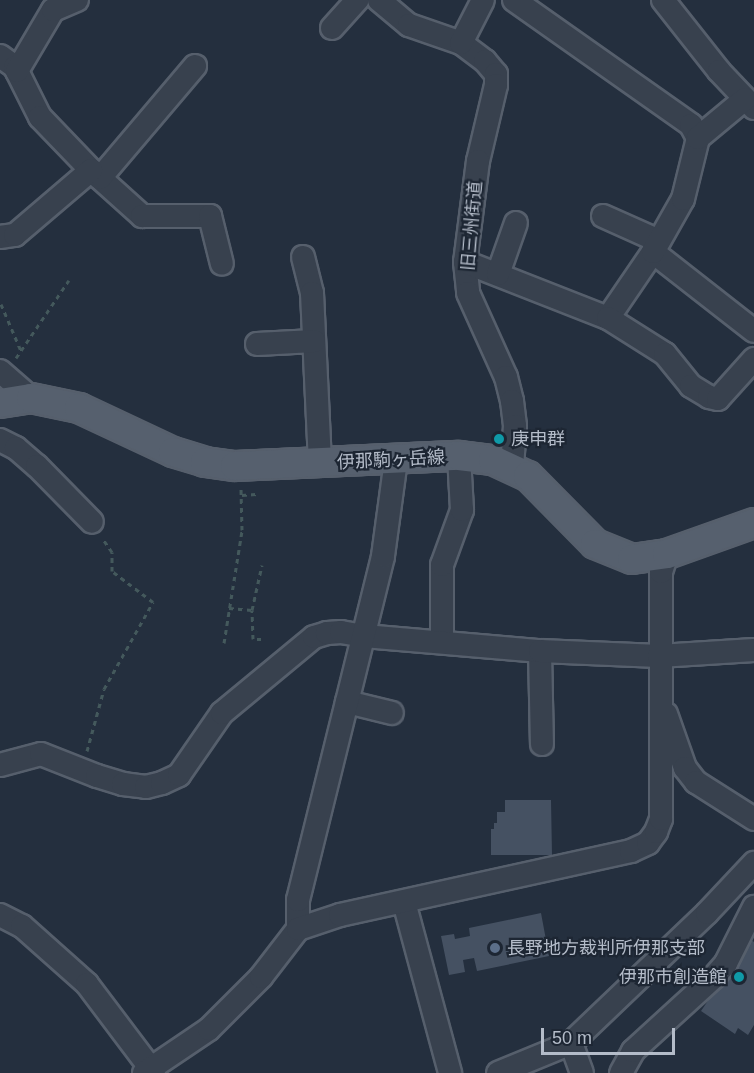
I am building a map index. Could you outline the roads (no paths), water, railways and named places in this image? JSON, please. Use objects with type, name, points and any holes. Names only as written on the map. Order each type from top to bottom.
[{"type":"main road","name":"伊那駒ヶ岳線","points":[[0,403],[31,398],[79,408],[173,453],[205,462],[235,466],[459,456],[493,460],[512,467],[539,484],[573,524],[608,551],[632,558],[667,554],[754,523]]},
{"type":"street","points":[[77,0],[53,10],[8,63],[40,117],[95,174],[142,216],[210,216],[222,264]]},
{"type":"street","points":[[332,28],[357,0]]},
{"type":"street","points":[[379,0],[409,25],[461,43],[483,0]]},
{"type":"street","points":[[514,0],[691,125],[698,138],[683,199],[656,246],[608,318]]},
{"type":"street","points":[[663,0],[719,71],[750,104],[698,138]]},
{"type":"street","name":"旧三州街道","points":[[461,43],[485,61],[496,74],[496,85],[478,161],[465,262],[468,293],[506,377],[513,401],[515,426],[512,467]]},
{"type":"street","points":[[0,237],[15,235],[95,174],[195,66]]},
{"type":"street","points":[[603,216],[656,246],[754,331]]},
{"type":"street","points":[[498,274],[516,223]]},
{"type":"street","points":[[303,257],[312,293],[320,464]]},
{"type":"street","points":[[465,262],[608,318],[665,354],[691,386],[709,397],[718,399],[754,359]]},
{"type":"street","points":[[257,344],[314,341]]},
{"type":"street","points":[[6,367],[31,398]]},
{"type":"street","points":[[0,440],[16,448],[37,466],[92,522]]},
{"type":"street","points":[[442,642],[442,565],[462,510],[459,456]]},
{"type":"street","points":[[298,929],[298,900],[383,556],[396,460]]},
{"type":"street","points":[[0,915],[22,926],[87,984],[150,1071],[209,1029],[261,977],[298,929],[340,915],[631,851],[648,843],[661,819],[659,656],[661,572],[667,554]]},
{"type":"street","points":[[0,765],[41,754],[81,771],[123,784],[146,787],[179,775],[222,713],[314,638],[341,632],[540,651],[659,656],[754,650]]},
{"type":"street","points":[[540,651],[542,744]]},
{"type":"street","points":[[660,699],[685,768],[696,782],[754,819]]},
{"type":"street","points":[[347,702],[392,713]]},
{"type":"street","points":[[498,1073],[570,1043],[707,913],[754,863]]},
{"type":"street","points":[[404,902],[450,1073]]},
{"type":"street","points":[[621,1073],[633,1051],[714,977],[726,963],[754,907]]},
{"type":"street","points":[[570,1043],[582,1073]]},
{"type":"place","name":"庚申群","points":[[499,439]]},
{"type":"place","name":"長野地方裁判所伊那支部","points":[[495,948]]},
{"type":"place","name":"伊那市創造館","points":[[739,977]]}]
